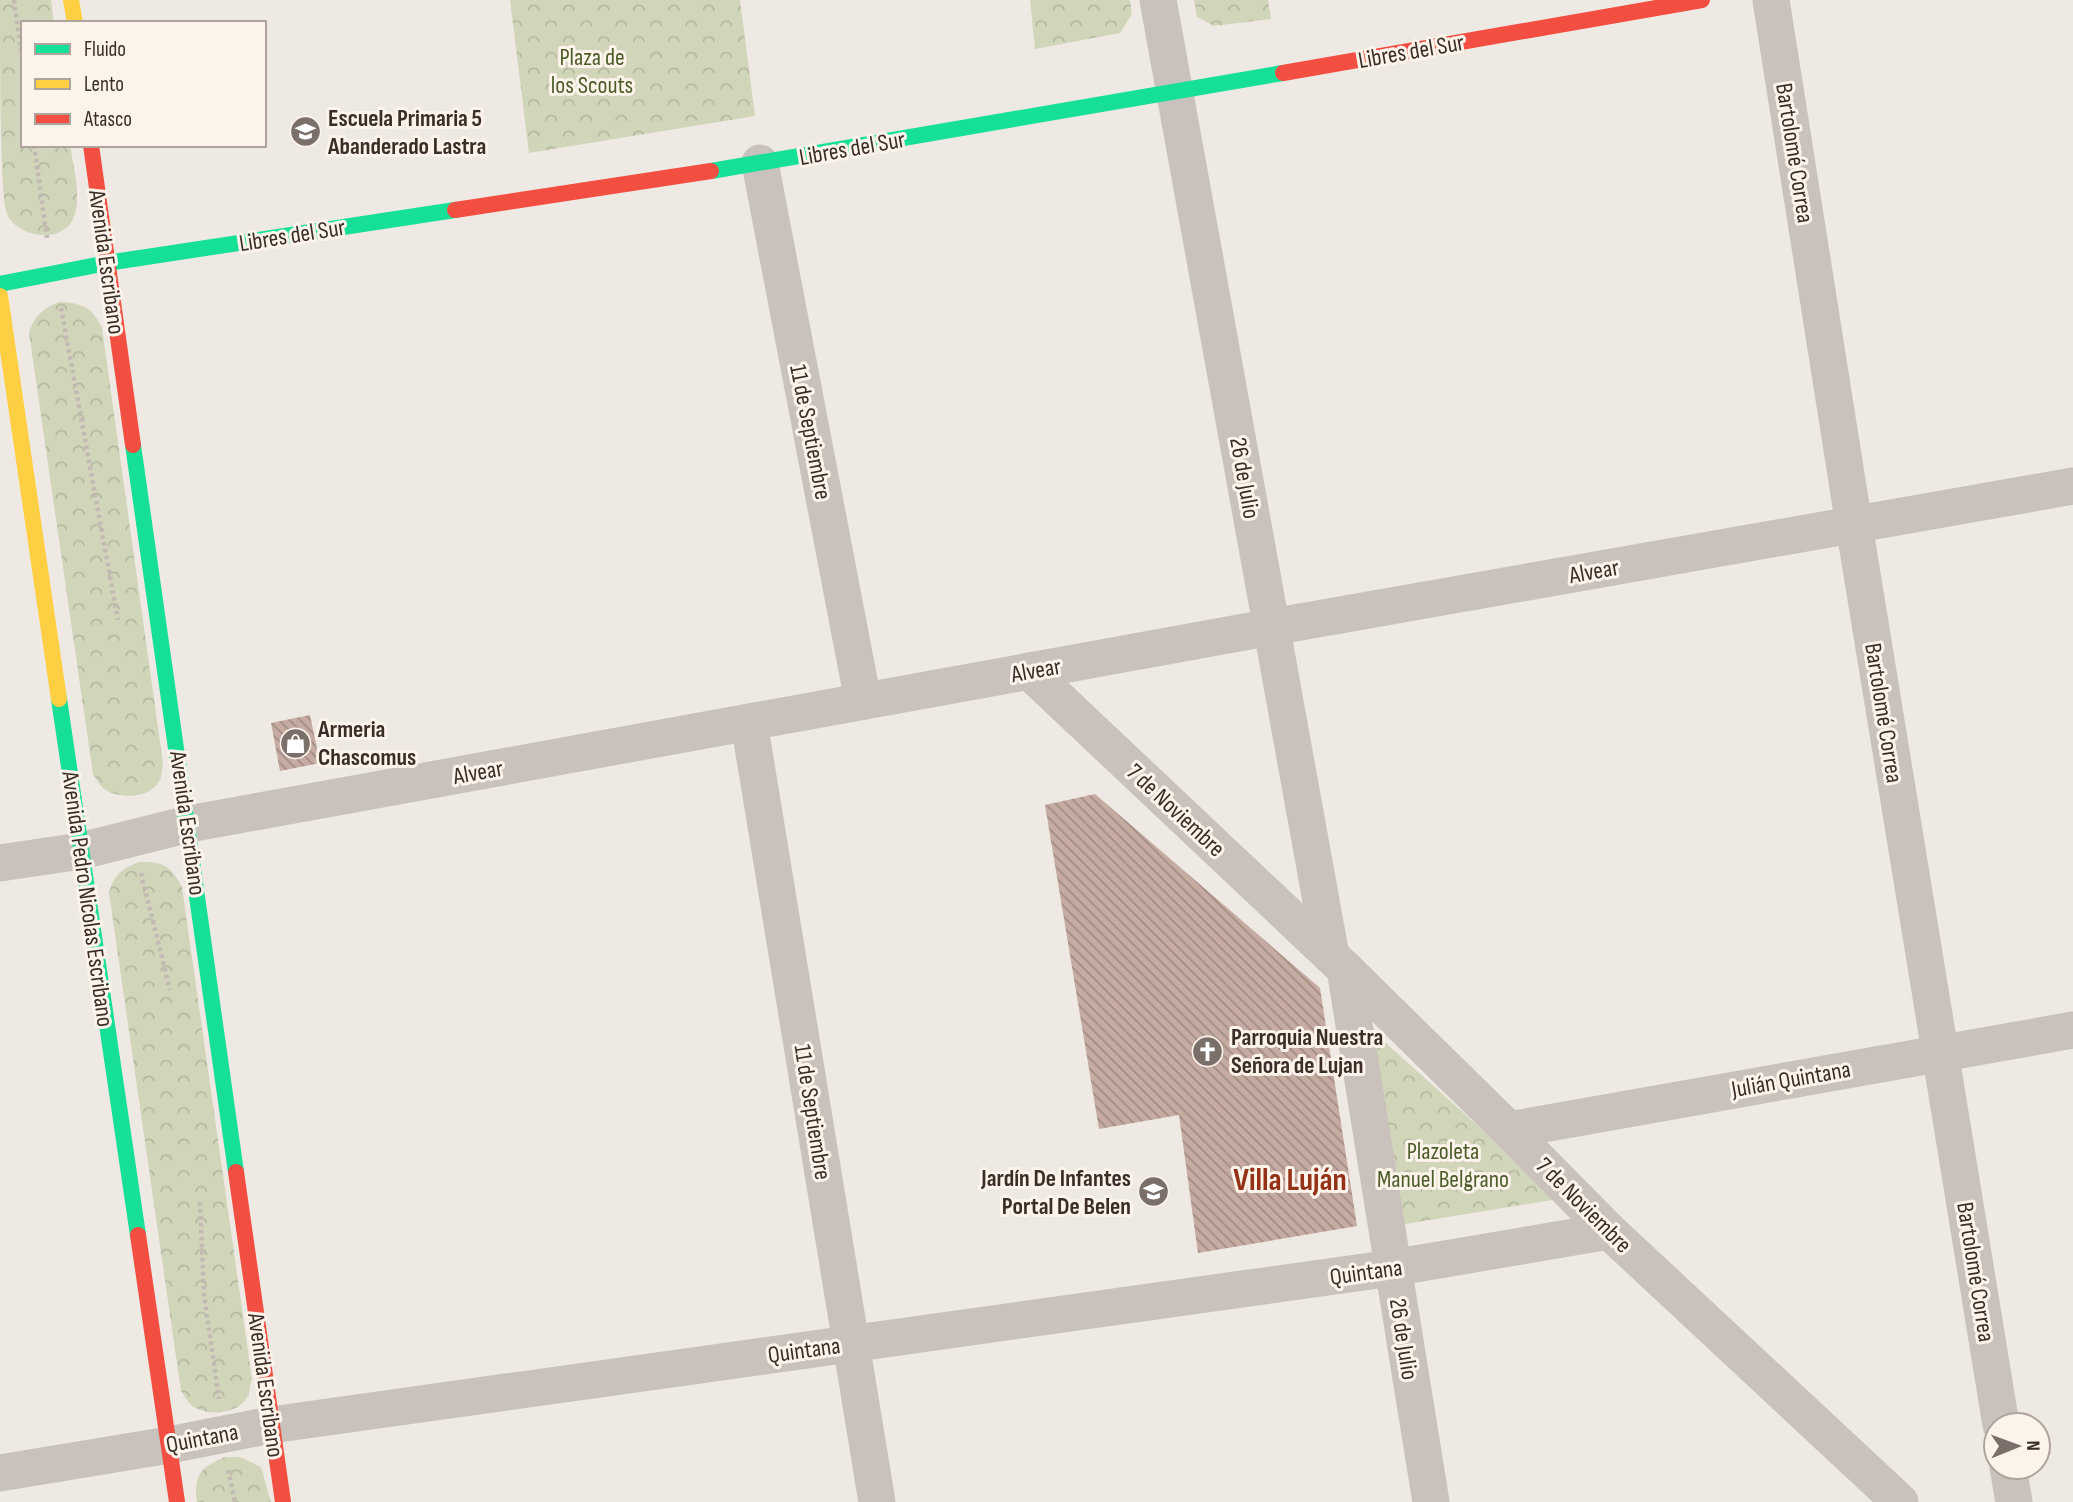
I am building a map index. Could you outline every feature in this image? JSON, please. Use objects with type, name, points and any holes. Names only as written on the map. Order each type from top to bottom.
[{"type":"main road","points":[[71,0],[75,21]]},
{"type":"main road","name":"Libres del Sur","points":[[0,284],[107,263],[760,163],[1702,0]]},
{"type":"main road","name":"Avenida Escribano","points":[[91,147],[283,1502]]},
{"type":"main road","name":"Avenida Pedro Nicolas Escribano","points":[[0,296],[177,1502]]},
{"type":"street","name":"26 de Julio","points":[[1158,0],[1272,626],[1338,963],[1431,1502]]},
{"type":"street","name":"Bartolomé Correa","points":[[1771,0],[1999,1411]]},
{"type":"street","name":"11 de Septiembre","points":[[760,163],[863,701]]},
{"type":"street","name":"Alvear","points":[[0,863],[81,851],[189,824],[1272,626],[2073,486]]},
{"type":"street","name":"7 de Noviembre","points":[[1029,671],[1338,963],[1609,1231],[1900,1502]]},
{"type":"street","name":"11 de Septiembre","points":[[749,722],[877,1502]]},
{"type":"street","name":"Julián Quintana","points":[[1509,1130],[2073,1030]]},
{"type":"street","name":"Quintana","points":[[0,1473],[271,1425],[1392,1268],[1609,1231]]},
{"type":"street","points":[[2010,1481],[2014,1502]]},
{"type":"path","points":[[14,0],[21,49]]},
{"type":"green space","points":[[0,0],[51,0],[54,21],[21,21],[21,147],[70,147],[77,202],[73,219],[67,227],[49,235],[39,235],[29,233],[12,222],[5,208],[1,141]]},
{"type":"green space","name":"Plaza de los Scouts","points":[[510,0],[740,0],[755,116],[529,153]]},
{"type":"green space","points":[[1030,0],[1130,0],[1132,14],[1120,33],[1035,49]]},
{"type":"green space","points":[[1194,0],[1268,0],[1271,19],[1214,26],[1197,17]]},
{"type":"green space","points":[[59,302],[86,307],[102,328],[163,763],[161,778],[155,786],[133,796],[109,792],[93,774],[29,333],[40,313]]},
{"type":"green space","points":[[139,862],[165,866],[182,887],[252,1379],[249,1394],[243,1402],[221,1412],[197,1409],[181,1391],[109,893],[119,873]]},
{"type":"green space","name":"Plazoleta Manuel Belgrano","points":[[1367,1026],[1559,1199],[1399,1225]]},
{"type":"green space","points":[[225,1457],[240,1457],[261,1467],[271,1502],[197,1502],[196,1485],[200,1473],[210,1464]]},
{"type":"building","name":"Armeria Chascomus","points":[[310,715],[320,763],[280,771],[271,723]]},
{"type":"building","name":"Parroquia Nuestra Señora de Lujan","points":[[1095,794],[1320,988],[1357,1226],[1198,1253],[1179,1115],[1099,1129],[1045,805]]},
{"type":"traffic: fast","points":[[711,171],[1283,73]]},
{"type":"traffic: fast","points":[[0,284],[107,263],[455,210]]},
{"type":"traffic: fast","points":[[133,445],[236,1172]]},
{"type":"traffic: fast","points":[[59,699],[138,1235]]},
{"type":"traffic: slow","points":[[71,0],[75,21]]},
{"type":"traffic: slow","points":[[0,296],[59,699]]},
{"type":"traffic: jam","points":[[1283,73],[1702,0]]},
{"type":"traffic: jam","points":[[91,147],[133,445]]},
{"type":"traffic: jam","points":[[455,210],[711,171]]},
{"type":"traffic: jam","points":[[236,1172],[283,1502]]},
{"type":"traffic: jam","points":[[138,1235],[177,1502]]},
{"type":"place","name":"Escuela Primaria 5 Abanderado Lastra","points":[[305,132]]},
{"type":"place","name":"Armeria Chascomus","points":[[295,743]]},
{"type":"place","name":"Parroquia Nuestra Señora de Lujan","points":[[1208,1051]]},
{"type":"place","name":"Jardín De Infantes Portal De Belen","points":[[1154,1192]]},
{"type":"district","name":"Villa Luján","points":[[1290,1179]]}]
